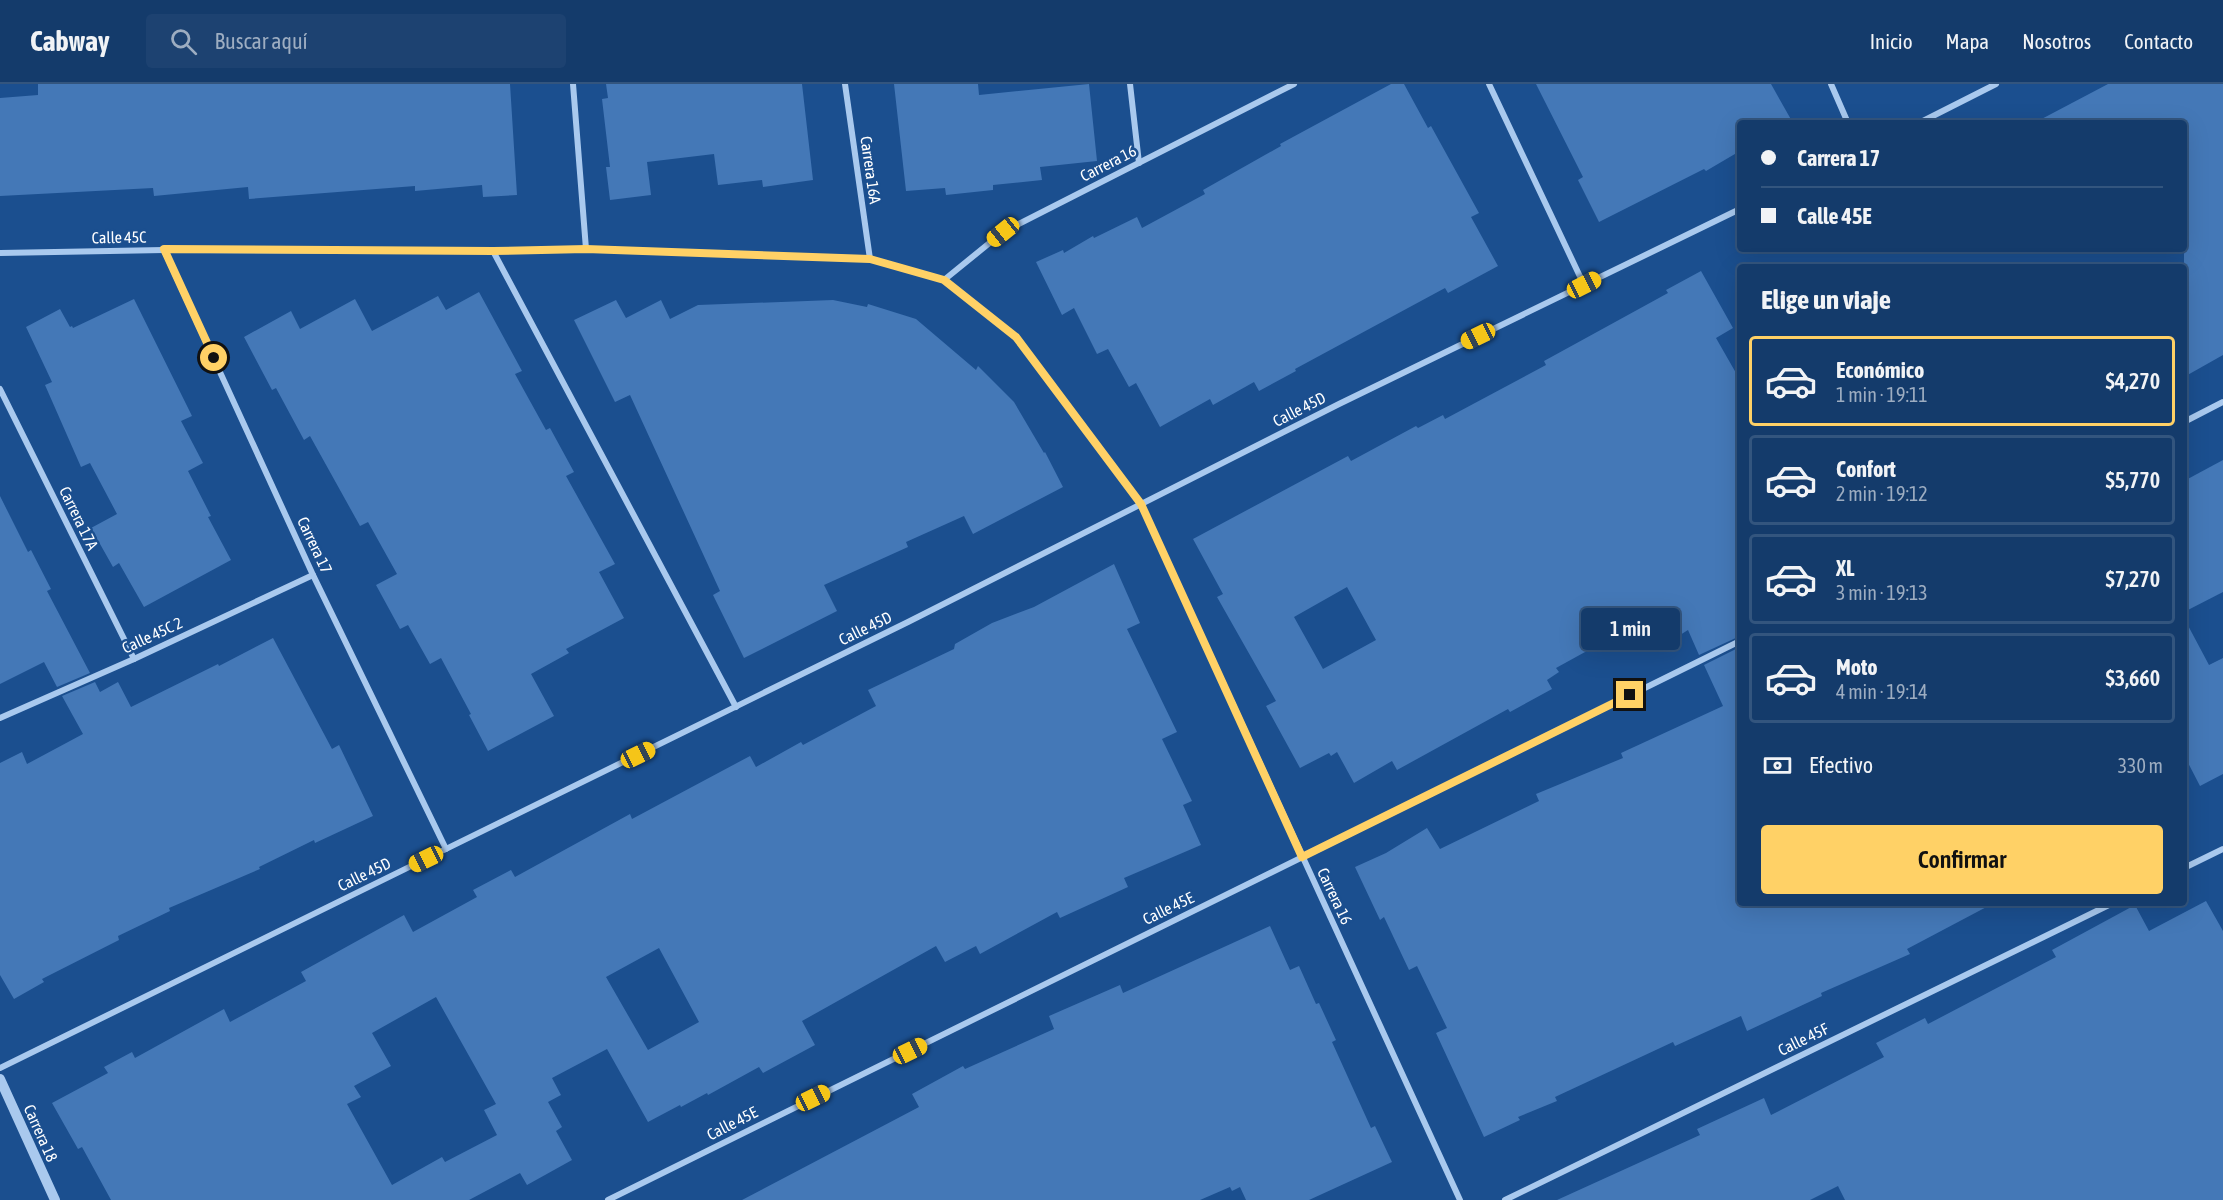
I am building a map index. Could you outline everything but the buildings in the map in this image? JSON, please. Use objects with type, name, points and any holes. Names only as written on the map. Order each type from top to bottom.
[{"type":"street","points":[[573,84],[586,249]]},
{"type":"street","name":"Carrera 16A","points":[[845,84],[870,259]]},
{"type":"street","points":[[1130,84],[1139,163]]},
{"type":"street","name":"Carrera 16","points":[[944,280],[1003,232],[1294,84]]},
{"type":"street","points":[[1489,84],[1584,285]]},
{"type":"street","points":[[1832,84],[1847,120]]},
{"type":"street","points":[[1924,120],[1996,84]]},
{"type":"street","name":"Calle 45D","points":[[0,1068],[736,707],[1339,404],[1737,209]]},
{"type":"street","name":"Calle 45C","points":[[0,254],[164,249],[493,251],[586,249],[870,259],[944,280],[1016,337],[1141,504]]},
{"type":"street","name":"Carrera 17","points":[[164,249],[314,575],[446,849]]},
{"type":"street","points":[[493,251],[736,707]]},
{"type":"street","name":"Carrera 17A","points":[[0,389],[134,659]]},
{"type":"street","points":[[2187,420],[2223,402]]},
{"type":"street","name":"Carrera 16","points":[[1141,504],[1460,1200]]},
{"type":"street","name":"Calle 45C 2","points":[[0,718],[134,659],[314,575]]},
{"type":"street","name":"Calle 45E","points":[[608,1200],[1737,642]]},
{"type":"street","points":[[2187,867],[2223,849]]},
{"type":"street","name":"Calle 45F","points":[[1505,1200],[2107,906]]},
{"type":"street","name":"Carrera 18","points":[[0,1079],[55,1200]]},
{"type":"route","points":[[214,358],[164,249],[493,251],[586,249],[870,259],[944,280],[1016,337],[1141,504],[1302,857],[1630,695]]}]
